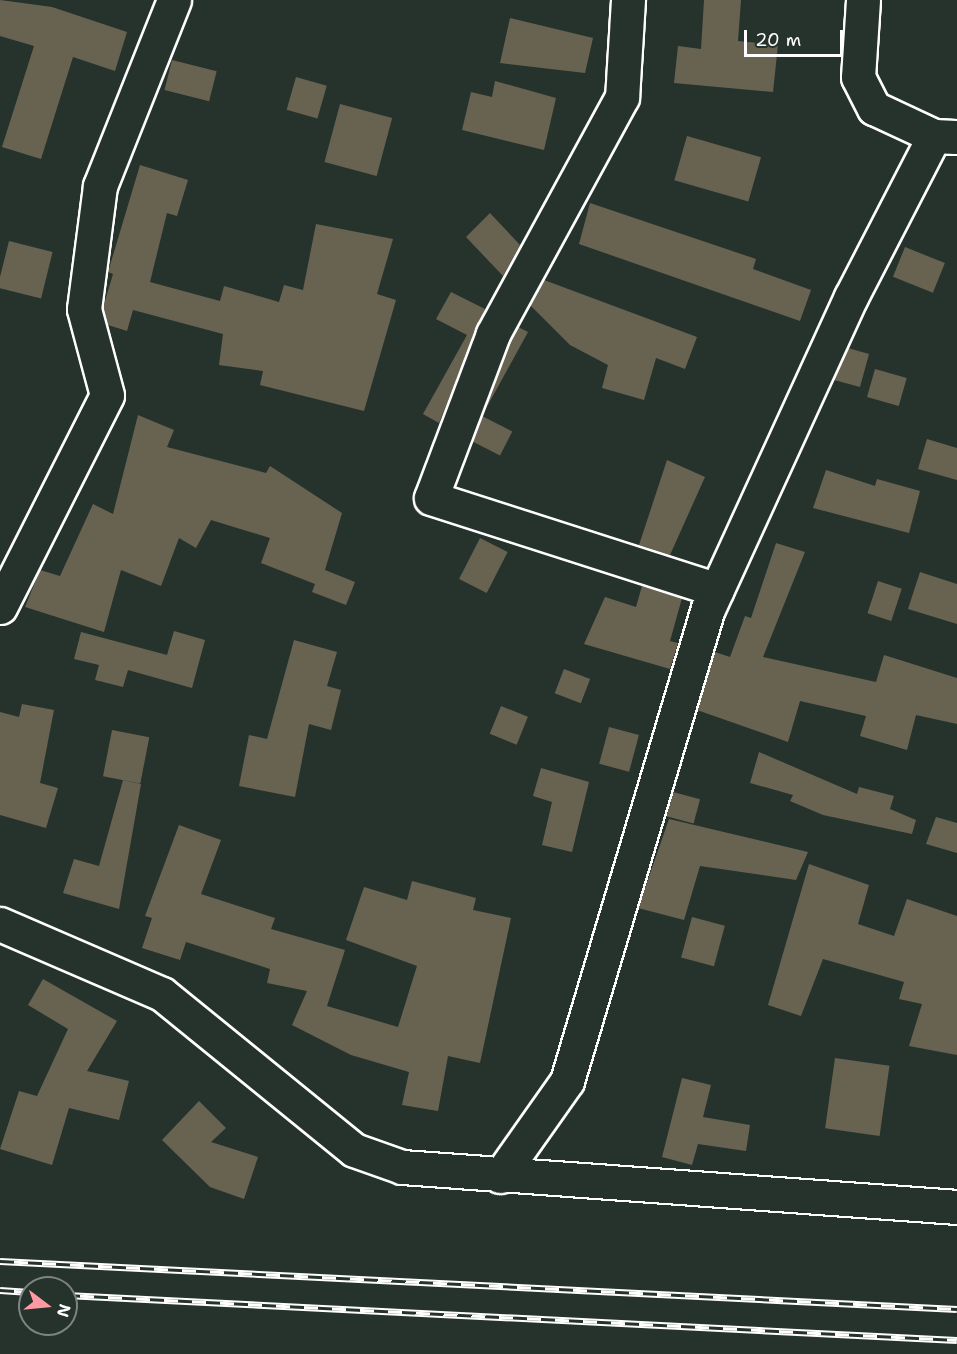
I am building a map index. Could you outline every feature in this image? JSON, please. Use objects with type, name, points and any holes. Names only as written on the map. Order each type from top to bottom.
[{"type":"street","points":[[0,607],[107,395],[84,309],[100,186],[174,0]]},
{"type":"street","points":[[628,0],[621,97],[493,334],[431,498],[717,590]]},
{"type":"street","points":[[500,1176],[567,1081],[717,590],[851,297],[946,137],[874,108],[858,77],[863,0]]},
{"type":"street","points":[[0,924],[162,994],[354,1150],[402,1167],[500,1176],[957,1207]]},
{"type":"building","points":[[0,0],[52,7],[127,32],[115,71],[73,57],[41,159],[2,147],[34,46],[0,36]]},
{"type":"building","points":[[704,0],[741,0],[738,41],[778,45],[773,92],[674,83],[678,46],[701,49]]},
{"type":"building","points":[[510,18],[593,38],[585,73],[500,63]]},
{"type":"building","points":[[172,60],[217,71],[209,101],[165,90]]},
{"type":"building","points":[[296,77],[327,86],[317,119],[287,110]]},
{"type":"building","points":[[495,81],[556,98],[544,150],[462,130],[471,92],[492,97]]},
{"type":"building","points":[[340,104],[392,118],[377,176],[324,162]]},
{"type":"building","points":[[687,136],[761,157],[748,201],[674,180]]},
{"type":"building","points":[[140,165],[188,180],[177,216],[167,213],[150,282],[220,301],[224,286],[279,302],[284,285],[303,290],[316,224],[393,239],[377,294],[396,300],[364,411],[260,385],[263,371],[219,365],[223,334],[133,310],[127,331],[108,325],[103,308],[113,274],[108,272]]},
{"type":"building","points":[[590,203],[756,259],[753,269],[811,290],[800,321],[579,244]]},
{"type":"building","points":[[490,213],[520,245],[503,276],[466,237]]},
{"type":"building","points":[[9,241],[53,252],[41,298],[0,288],[0,277]]},
{"type":"building","points":[[905,247],[945,263],[933,293],[893,277]]},
{"type":"building","points":[[544,280],[697,337],[685,369],[656,358],[644,400],[602,388],[608,365],[570,345],[530,305]]},
{"type":"building","points":[[451,292],[485,309],[439,423],[423,414],[467,335],[436,319]]},
{"type":"building","points":[[518,327],[528,332],[483,414],[510,342]]},
{"type":"building","points":[[848,348],[869,354],[860,387],[834,380]]},
{"type":"building","points":[[875,369],[907,378],[899,406],[867,397]]},
{"type":"building","points":[[138,415],[174,430],[167,447],[266,473],[270,466],[342,513],[325,570],[355,582],[346,605],[312,592],[315,584],[261,563],[270,538],[211,520],[196,548],[179,538],[161,586],[121,570],[104,632],[25,607],[40,570],[60,576],[93,504],[113,514]]},
{"type":"building","points":[[482,416],[512,431],[500,455],[470,440]]},
{"type":"building","points":[[927,439],[957,448],[957,480],[918,469]]},
{"type":"building","points":[[667,460],[705,477],[670,555],[639,545]]},
{"type":"building","points":[[826,470],[875,486],[877,479],[920,491],[909,533],[813,508]]},
{"type":"building","points":[[480,538],[508,552],[487,593],[459,579]]},
{"type":"building","points":[[776,543],[805,552],[763,657],[876,682],[884,655],[957,678],[957,724],[916,715],[907,750],[860,736],[866,716],[800,701],[788,742],[697,710],[715,652],[730,657],[745,616],[751,618]]},
{"type":"building","points":[[920,572],[957,584],[957,624],[908,609]]},
{"type":"building","points":[[878,581],[902,589],[891,621],[867,613]]},
{"type":"building","points":[[642,586],[682,598],[670,641],[678,643],[670,669],[584,644],[605,597],[636,607]]},
{"type":"building","points":[[174,631],[205,640],[192,688],[128,670],[123,687],[95,680],[99,665],[74,659],[81,632],[167,655]]},
{"type":"building","points":[[294,640],[337,652],[327,686],[341,690],[331,730],[309,724],[295,797],[239,786],[249,735],[267,739]]},
{"type":"building","points":[[564,669],[590,679],[581,703],[555,693]]},
{"type":"building","points":[[22,704],[54,710],[40,783],[58,788],[46,828],[0,815],[0,712],[19,717]]},
{"type":"building","points":[[501,706],[528,717],[517,745],[490,734]]},
{"type":"building","points":[[609,727],[639,735],[629,772],[599,764]]},
{"type":"building","points":[[112,730],[149,737],[140,783],[103,776]]},
{"type":"building","points":[[759,752],[857,794],[859,787],[894,796],[890,809],[916,820],[912,834],[823,815],[790,801],[793,795],[750,783]]},
{"type":"building","points":[[541,768],[589,782],[572,852],[542,845],[552,802],[533,796]]},
{"type":"building","points":[[123,780],[141,784],[119,909],[63,893],[74,859],[99,866]]},
{"type":"building","points":[[673,792],[700,799],[694,823],[667,816]]},
{"type":"building","points":[[936,817],[957,823],[957,853],[926,844]]},
{"type":"building","points":[[669,819],[808,852],[796,880],[700,866],[684,920],[638,908]]},
{"type":"building","points":[[179,825],[221,840],[201,894],[275,918],[271,929],[345,950],[327,1006],[398,1027],[417,966],[346,940],[364,887],[407,900],[412,881],[476,898],[473,910],[511,918],[480,1063],[448,1056],[438,1111],[402,1105],[409,1072],[351,1055],[292,1025],[307,991],[267,983],[270,969],[186,942],[180,960],[142,948],[152,918],[145,916]]},
{"type":"building","points":[[809,864],[869,885],[858,924],[894,936],[907,899],[957,916],[957,1055],[909,1046],[922,1004],[899,999],[904,982],[823,959],[801,1016],[768,1005]]},
{"type":"building","points":[[692,917],[725,926],[714,966],[681,958]]},
{"type":"building","points":[[43,979],[117,1021],[87,1071],[129,1081],[119,1120],[69,1108],[52,1165],[0,1149],[19,1091],[37,1096],[68,1029],[28,1005]]},
{"type":"building","points":[[835,1058],[889,1066],[880,1136],[825,1128]]},
{"type":"building","points":[[682,1078],[711,1085],[703,1117],[750,1125],[746,1151],[698,1144],[692,1165],[662,1157]]},
{"type":"building","points":[[199,1101],[226,1128],[211,1142],[258,1157],[244,1199],[210,1187],[162,1140]]},
{"type":"railway","points":[[0,1261],[957,1309]]},
{"type":"railway","points":[[0,1290],[18,1291]]},
{"type":"railway","points":[[78,1296],[957,1340]]}]
